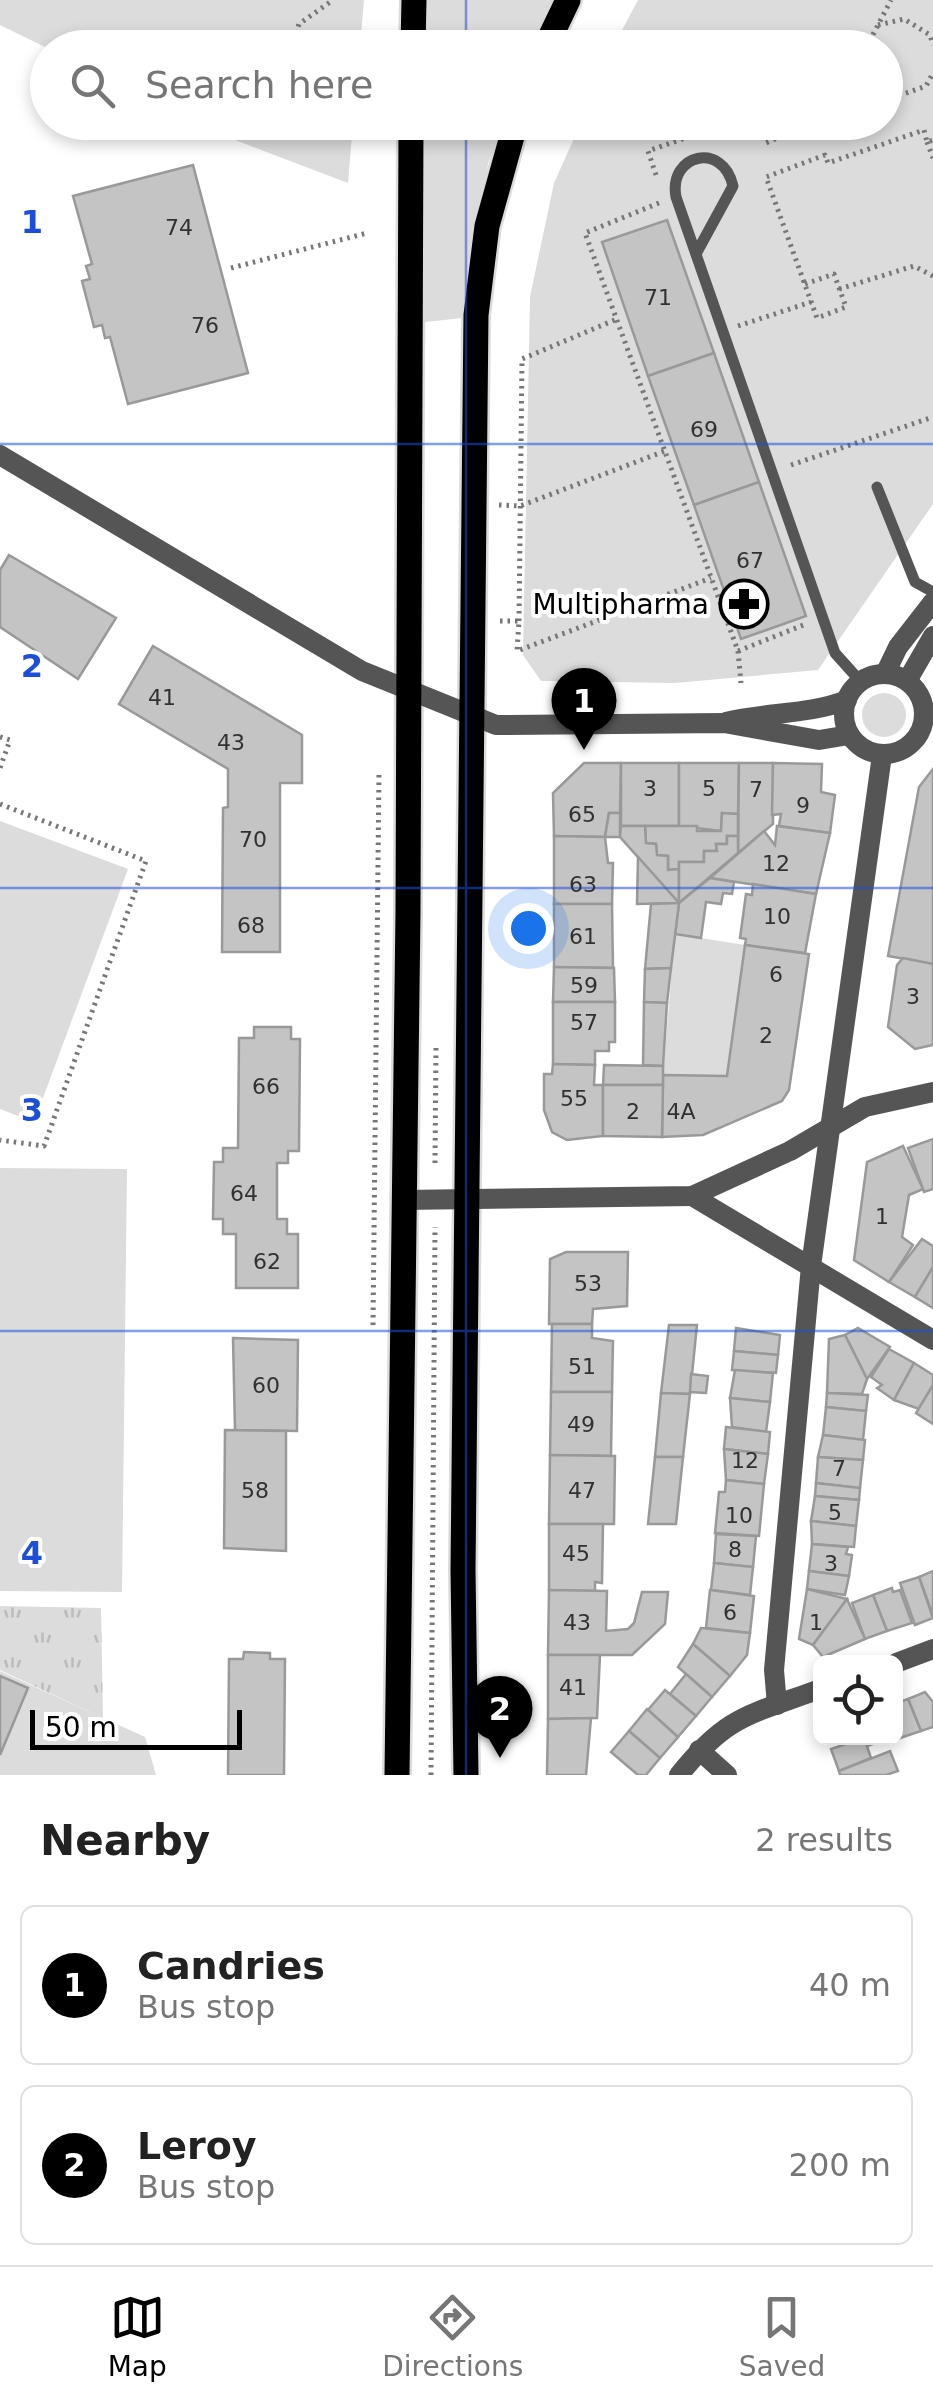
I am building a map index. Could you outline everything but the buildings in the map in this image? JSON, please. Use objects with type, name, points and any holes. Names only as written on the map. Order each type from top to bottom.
[{"type":"main road","points":[[413,30],[414,0]]},
{"type":"main road","points":[[554,30],[568,0]]},
{"type":"main road","points":[[397,1775],[411,140]]},
{"type":"main road","points":[[466,1775],[466,1199],[476,315],[487,226],[511,140]]},
{"type":"street","points":[[0,454],[362,671],[496,725],[724,723],[819,740],[850,735]]},
{"type":"street","points":[[885,674],[898,646],[933,602]]},
{"type":"street","points":[[907,681],[933,636]]},
{"type":"street","points":[[724,723],[766,712],[820,710],[846,700],[861,682],[885,674],[907,681],[923,702],[928,730],[906,748],[882,755],[864,749],[845,724],[846,700]]},
{"type":"street","points":[[777,1705],[774,1670],[812,1266],[829,1128],[840,1085],[882,755]]},
{"type":"street","points":[[404,1200],[692,1196],[790,1151],[864,1107],[933,1092]]},
{"type":"street","points":[[692,1196],[933,1340]]},
{"type":"street","points":[[903,1660],[933,1649]]},
{"type":"street","points":[[678,1775],[720,1729],[813,1692]]},
{"type":"street","points":[[699,1750],[727,1775]]},
{"type":"lane","points":[[697,252],[733,186],[730,172],[719,160],[705,155],[690,159],[673,184],[676,196],[835,653],[861,682]]},
{"type":"lane","points":[[877,486],[914,582],[933,592]]},
{"type":"path","points":[[297,30],[299,24],[332,0]]},
{"type":"path","points":[[875,30],[891,0]]},
{"type":"path","points":[[878,25],[904,19],[930,35],[933,45]]},
{"type":"path","points":[[903,94],[926,86],[933,73]]},
{"type":"path","points":[[903,137],[924,130],[933,158]]},
{"type":"path","points":[[805,284],[834,274],[846,308],[817,318],[766,178],[825,155],[828,163],[895,140]]},
{"type":"path","points":[[676,196],[584,232],[738,651],[741,684]]},
{"type":"path","points":[[231,268],[367,233]]},
{"type":"path","points":[[839,288],[914,266],[933,276]]},
{"type":"path","points":[[724,330],[811,302]]},
{"type":"path","points":[[616,319],[522,360],[517,651],[711,578]]},
{"type":"path","points":[[774,471],[933,417]]},
{"type":"path","points":[[501,491],[499,506],[520,506],[665,451]]},
{"type":"path","points":[[496,636],[500,604]]},
{"type":"path","points":[[738,651],[823,618]]},
{"type":"path","points":[[495,622],[519,621]]},
{"type":"path","points":[[0,737],[10,740],[0,768]]},
{"type":"path","points":[[0,804],[146,861],[44,1146],[0,1140]]},
{"type":"path","points":[[431,1775],[435,1227]]},
{"type":"green space","points":[[0,0],[364,0],[361,30],[30,30],[30,40],[0,25]]},
{"type":"green space","points":[[429,0],[555,0],[541,30],[427,30]]},
{"type":"green space","points":[[638,0],[933,0],[933,504],[818,670],[675,683],[541,681],[523,655],[530,297],[554,183],[573,140],[903,140],[903,30],[622,30]]},
{"type":"green space","points":[[235,140],[352,140],[348,183]]},
{"type":"green space","points":[[424,140],[497,140],[488,164],[463,318],[425,322]]},
{"type":"green space","points":[[884,693],[900,699],[906,715],[900,731],[884,737],[868,731],[862,715],[868,699]]},
{"type":"green space","points":[[0,821],[128,869],[34,1122],[0,1109]]},
{"type":"green space","points":[[675,934],[745,945],[727,1076],[663,1075]]},
{"type":"green space","points":[[0,1168],[127,1169],[122,1592],[0,1591]]},
{"type":"green space","points":[[0,1606],[101,1608],[103,1718],[0,1670]]},
{"type":"green space","points":[[0,1671],[145,1737],[156,1775],[0,1775]]},
{"type":"place","name":"Multipharma","points":[[744,604]]},
{"type":"place","name":"Candries","points":[[584,750]]},
{"type":"place","name":"Leroy","points":[[500,1758]]}]
